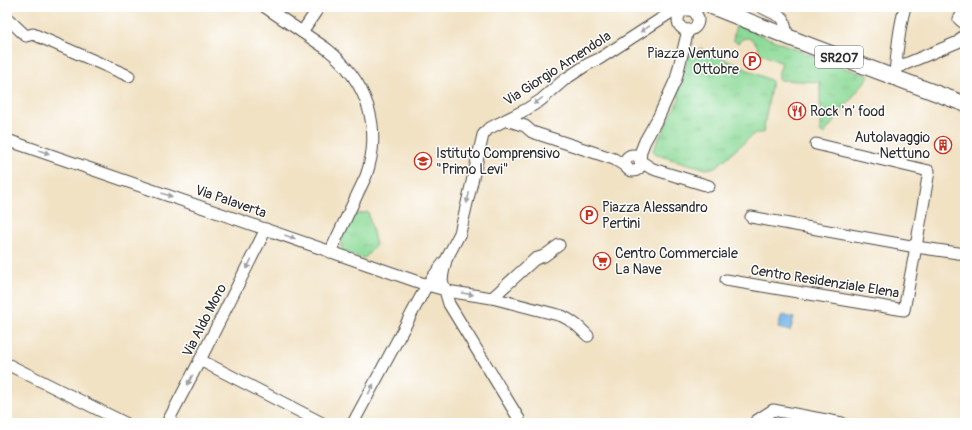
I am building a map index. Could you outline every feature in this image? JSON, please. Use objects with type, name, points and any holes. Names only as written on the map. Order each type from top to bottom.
[{"type":"main road","name":"SR207","points":[[713,7],[788,37],[895,73],[965,104]]},
{"type":"street","points":[[265,7],[337,57],[357,80],[370,111],[373,133],[370,167],[330,252]]},
{"type":"street","points":[[302,32],[319,7]]},
{"type":"street","name":"Via Giorgio Amendola","points":[[353,423],[427,285],[446,260],[460,233],[483,135],[488,129],[541,100],[564,80],[588,64],[599,59],[677,7]]},
{"type":"street","points":[[633,162],[641,151],[676,79],[693,27],[704,7]]},
{"type":"street","points":[[761,7],[783,18],[788,37]]},
{"type":"street","points":[[895,73],[902,17],[905,7]]},
{"type":"street","points":[[965,10],[958,19],[965,24]]},
{"type":"street","points":[[7,18],[26,36],[33,34],[129,76]]},
{"type":"street","points":[[895,73],[958,42],[965,34]]},
{"type":"street","points":[[506,120],[525,126],[532,132],[614,159],[633,162],[709,186]]},
{"type":"street","name":"Via Palaverta","points":[[7,140],[427,285],[453,292],[492,298],[567,318],[588,336]]},
{"type":"street","name":"Centro Residenziale Elena","points":[[726,280],[904,310],[929,172],[816,144]]},
{"type":"street","points":[[751,217],[916,247],[965,254]]},
{"type":"street","name":"Via Aldo Moro","points":[[167,423],[266,229]]},
{"type":"street","points":[[492,298],[534,259],[544,256],[559,245]]},
{"type":"street","name":"Via Giorgio Amendola","points":[[445,290],[442,280],[446,260]]},
{"type":"street","points":[[445,290],[449,304],[516,419]]},
{"type":"street","points":[[200,360],[322,423]]},
{"type":"street","points":[[7,364],[125,423]]},
{"type":"street","points":[[756,421],[773,410],[842,423]]},
{"type":"green space","points":[[736,25],[830,63],[869,76],[824,134],[820,132],[820,82],[779,80],[779,72],[782,63],[759,53],[757,45],[752,39],[745,38],[738,43],[733,40]]},
{"type":"green space","points":[[700,48],[772,81],[763,133],[755,133],[716,167],[706,169],[657,155],[653,150],[680,97],[677,95],[690,52],[696,52]]},
{"type":"green space","points":[[368,212],[376,245],[364,259],[343,252],[341,240],[354,215]]},
{"type":"water","points":[[782,315],[794,318],[790,331],[778,328]]},
{"type":"place","name":"Piazza Ventuno Ottobre","points":[[752,61]]},
{"type":"place","name":"Rock 'n' food","points":[[797,111]]},
{"type":"place","name":"Autolavaggio Nettuno","points":[[943,145]]},
{"type":"place","name":"Istituto Comprensivo \"Primo Levi\"","points":[[423,161]]},
{"type":"place","name":"Piazza Alessandro Pertini","points":[[589,215]]},
{"type":"place","name":"Centro Commerciale La Nave","points":[[602,261]]}]
